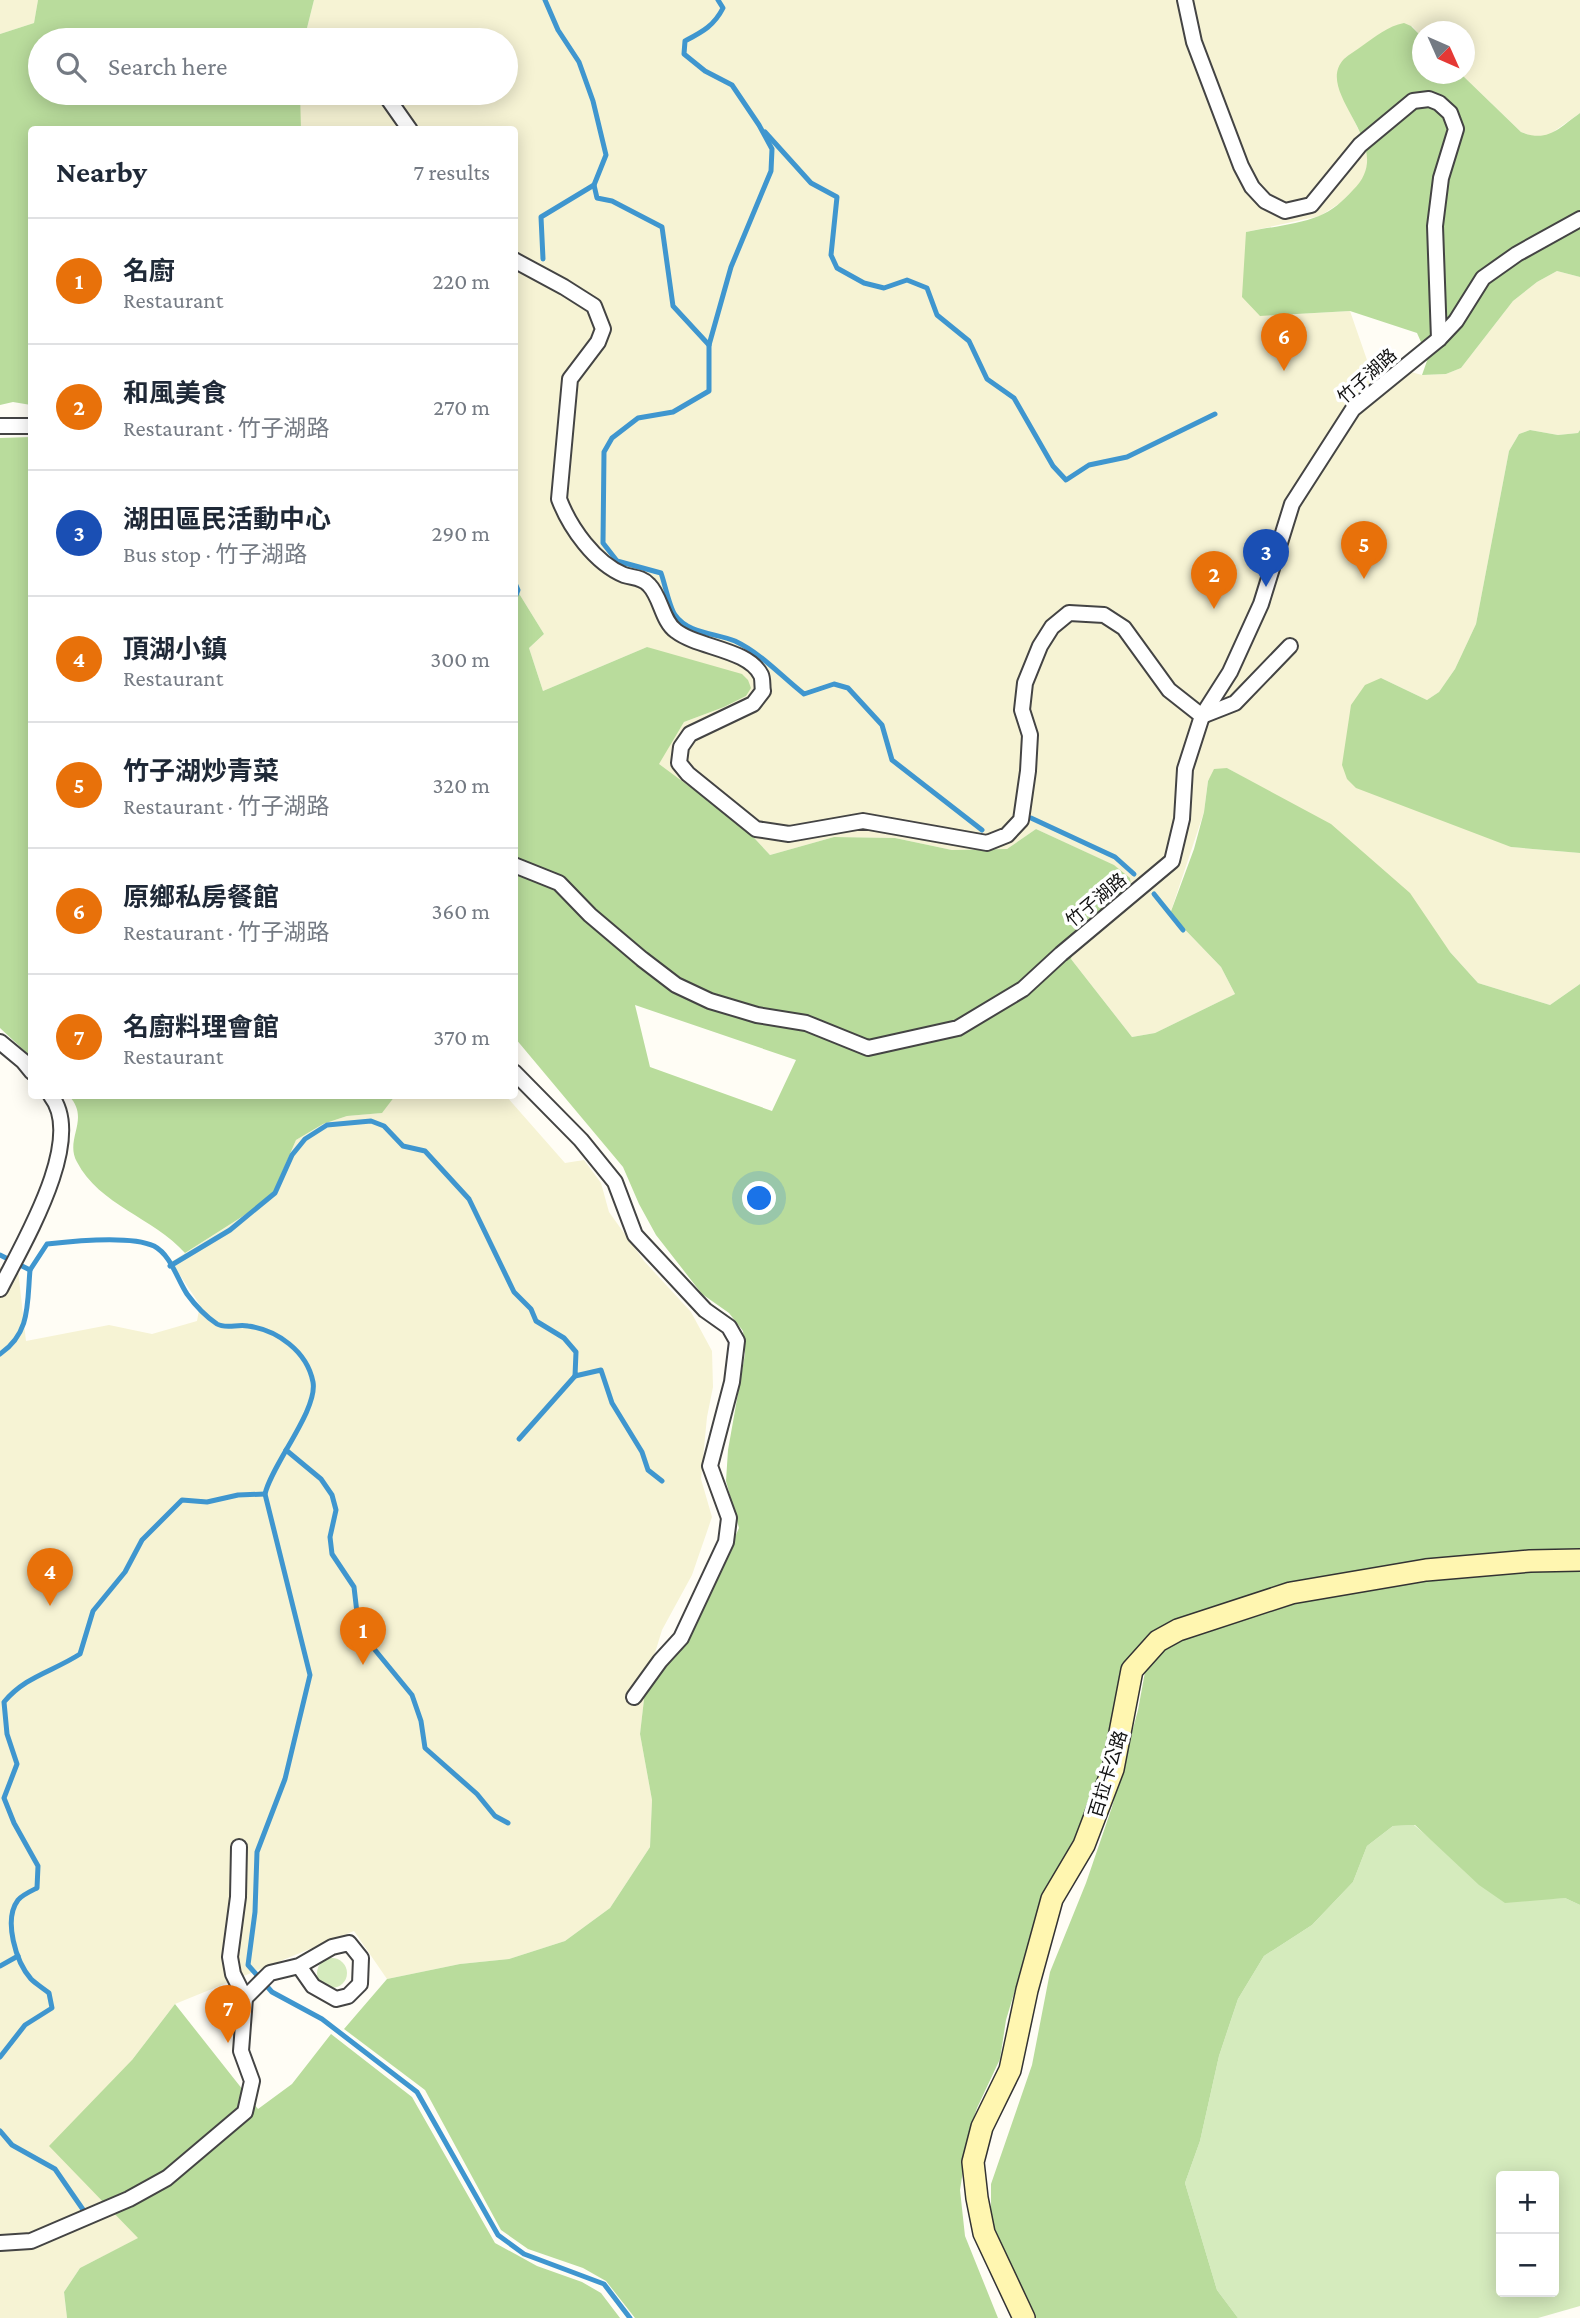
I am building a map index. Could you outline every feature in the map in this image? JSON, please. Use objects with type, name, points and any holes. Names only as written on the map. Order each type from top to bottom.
[{"type":"main road","name":"百拉卡公路","points":[[1024,2318],[984,2233],[973,2162],[982,2127],[1010,2070],[1030,1978],[1052,1899],[1084,1845],[1113,1769],[1132,1670],[1158,1641],[1178,1630],[1291,1593],[1426,1570],[1530,1561],[1580,1560]]},
{"type":"street","points":[[1185,0],[1194,42],[1241,166],[1252,187],[1265,201],[1285,211],[1311,205],[1360,145],[1413,101],[1429,99],[1439,103],[1450,113],[1456,129],[1441,178],[1435,226],[1439,339]]},
{"type":"street","points":[[392,105],[407,126]]},
{"type":"street","name":"竹子湖路","points":[[518,867],[559,883],[590,915],[676,985],[710,1001],[757,1015],[806,1023],[868,1048],[958,1028],[1023,989],[1060,954],[1172,862],[1182,819],[1185,769],[1202,716],[1230,672],[1261,604],[1292,504],[1353,409],[1439,339],[1456,320],[1483,278],[1517,254],[1580,219]]},
{"type":"street","points":[[518,262],[593,306],[603,329],[598,342],[570,379],[559,499],[566,516],[604,564],[625,575],[640,578],[650,585],[673,629],[691,641],[731,653],[750,663],[761,676],[763,691],[753,704],[690,734],[681,747],[679,762],[688,774],[757,830],[789,834],[863,821],[987,843],[1007,835],[1021,820],[1028,771],[1030,735],[1023,710],[1025,683],[1040,646],[1052,627],[1069,613],[1104,615],[1124,628],[1169,690],[1202,716],[1235,704],[1290,646]]},
{"type":"street","points":[[0,426],[28,426]]},
{"type":"street","points":[[0,1042],[28,1067]]},
{"type":"street","points":[[518,1076],[581,1140],[615,1182],[635,1235],[705,1310],[730,1327],[737,1341],[732,1382],[710,1466],[729,1518],[726,1542],[681,1638],[634,1697]]},
{"type":"street","points":[[0,1289],[44,1200],[57,1161],[63,1129],[58,1104],[54,1099]]},
{"type":"street","points":[[239,1847],[238,1897],[230,1957],[233,1974],[248,1994]]},
{"type":"street","points":[[0,2242],[31,2241],[129,2199],[167,2178],[245,2112],[252,2081],[241,2051],[248,1994],[270,1973],[299,1966],[332,1947],[349,1943],[361,1958],[360,1984],[348,1996],[336,1999],[313,1986],[299,1966]]},
{"type":"shaded area","points":[[0,0],[38,0],[34,23],[0,34]]},
{"type":"shaded area","points":[[314,0],[1580,0],[1580,113],[1546,137],[1521,132],[1471,84],[1475,84],[1475,21],[1412,21],[1412,26],[1337,75],[1342,95],[1370,154],[1362,182],[1340,203],[1320,216],[1246,232],[1280,315],[1350,311],[1367,360],[1422,375],[1446,374],[1461,368],[1513,301],[1537,282],[1557,271],[1580,277],[1580,430],[1578,433],[1558,435],[1530,430],[1519,434],[1509,451],[1476,624],[1455,669],[1439,692],[1427,700],[1381,678],[1511,847],[1580,853],[1580,984],[1550,1005],[1478,983],[1450,952],[1278,797],[1227,768],[1208,780],[1204,812],[1170,914],[1221,967],[1235,994],[1155,1033],[1132,1037],[1071,959],[1078,927],[1124,893],[1113,865],[1036,829],[1007,849],[952,850],[895,838],[834,837],[770,855],[744,827],[658,764],[684,722],[746,696],[647,647],[543,691],[529,648],[544,634],[518,592],[518,126],[300,126],[299,117],[300,105],[518,105],[518,28],[307,28]]},
{"type":"shaded area","points":[[393,1099],[509,1099],[565,1163],[584,1160],[601,1183],[609,1212],[644,1261],[691,1312],[712,1351],[713,1387],[701,1479],[712,1517],[692,1575],[662,1630],[646,1682],[640,1734],[652,1800],[650,1847],[610,1908],[565,1941],[509,1959],[460,1964],[387,1979],[354,1931],[175,2004],[132,2060],[139,2238],[80,2268],[64,2292],[67,2318],[0,2318],[0,1267],[18,1270],[26,1341],[109,1325],[152,1334],[197,1321],[200,1305],[171,1262],[251,1211],[274,1191],[296,1140],[323,1124],[347,1116],[381,1113]]},
{"type":"green space","points":[[38,0],[314,0],[307,28],[28,28],[28,105],[300,105],[301,126],[28,126],[28,404],[13,402],[0,405],[0,34],[34,23]]},
{"type":"green space","points":[[1404,23],[1412,27],[1412,84],[1471,84],[1521,132],[1530,135],[1539,136],[1553,132],[1580,113],[1580,277],[1557,271],[1537,282],[1513,301],[1461,368],[1446,374],[1422,375],[1428,358],[1417,333],[1350,311],[1260,316],[1242,297],[1246,232],[1302,222],[1324,214],[1346,198],[1365,173],[1367,155],[1362,138],[1345,104],[1337,73],[1348,55]]},
{"type":"green space","points":[[1530,430],[1558,435],[1578,433],[1580,430],[1580,853],[1511,847],[1356,788],[1347,779],[1342,765],[1351,705],[1365,685],[1381,678],[1427,700],[1439,692],[1455,669],[1476,624],[1509,451],[1519,434]]},
{"type":"green space","points":[[28,437],[28,1054],[0,1028],[0,438]]},
{"type":"green space","points":[[518,592],[544,634],[529,648],[543,691],[647,647],[742,674],[748,680],[751,688],[746,696],[684,722],[659,764],[744,827],[770,855],[834,837],[895,838],[952,850],[1007,849],[1036,829],[1114,865],[1130,878],[1131,886],[1078,927],[1071,959],[1132,1037],[1155,1033],[1235,994],[1221,967],[1170,914],[1194,849],[1204,812],[1208,781],[1214,769],[1227,768],[1331,824],[1410,893],[1450,952],[1478,983],[1550,1005],[1580,984],[1580,1555],[1377,1570],[1139,1653],[1081,1840],[1035,1924],[1006,2020],[1000,2059],[969,2132],[960,2190],[965,2236],[998,2318],[635,2318],[606,2281],[583,2268],[528,2249],[501,2230],[425,2090],[344,2029],[387,1979],[460,1964],[509,1959],[565,1941],[610,1908],[650,1847],[652,1800],[640,1734],[646,1682],[679,1652],[739,1528],[726,1481],[728,1450],[745,1354],[743,1331],[729,1313],[702,1294],[656,1235],[623,1167],[518,1042]],"holes":[[[635,1005],[796,1060],[772,1111],[650,1067]]]},
{"type":"green space","points":[[71,1099],[393,1099],[382,1113],[347,1116],[323,1124],[296,1140],[274,1191],[251,1211],[185,1253],[158,1230],[113,1200],[87,1177],[74,1154],[78,1121],[75,1104]]},
{"type":"green space","points":[[1556,1569],[1580,1570],[1580,1905],[1565,1898],[1505,1903],[1479,1885],[1415,1825],[1393,1826],[1367,1846],[1353,1882],[1312,1925],[1264,1956],[1238,1999],[1219,2056],[1200,2141],[1185,2183],[1217,2290],[1238,2318],[1034,2318],[991,2220],[991,2184],[1032,2065],[1050,1972],[1086,1883],[1112,1807],[1138,1710],[1145,1672],[1159,1652],[1176,1639],[1270,1608],[1421,1578]]},
{"type":"green space","points":[[1414,1825],[1439,1846],[1537,1899],[1565,1898],[1580,1905],[1580,2306],[1538,2318],[1238,2318],[1217,2290],[1185,2183],[1200,2141],[1219,2056],[1238,1999],[1264,1956],[1312,1925],[1353,1882],[1367,1846],[1393,1826]]},
{"type":"green space","points":[[332,1958],[343,1962],[347,1973],[343,1984],[332,1988],[321,1984],[317,1973],[321,1962]]},
{"type":"green space","points":[[175,2004],[258,2109],[292,2084],[331,2034],[412,2097],[495,2243],[537,2266],[582,2282],[601,2293],[620,2318],[67,2318],[64,2292],[80,2268],[138,2238],[49,2146],[132,2060]]},
{"type":"waterway","points":[[543,259],[541,217],[594,185],[606,155],[593,101],[579,62],[558,30],[545,0]]},
{"type":"waterway","points":[[718,0],[723,8],[707,28],[685,41],[684,54],[705,71],[732,85],[772,149],[771,171],[731,267],[709,345],[709,391],[673,412],[638,418],[612,438],[604,452],[603,543],[617,561],[661,573],[673,611],[687,626],[745,646],[804,694],[834,684],[848,688],[882,725],[892,760],[982,830]]},
{"type":"waterway","points":[[765,132],[811,183],[837,197],[831,255],[837,268],[864,283],[884,288],[907,280],[927,288],[937,315],[969,341],[987,379],[1014,398],[1053,466],[1066,480],[1089,465],[1127,457],[1215,414]]},
{"type":"waterway","points":[[594,185],[597,198],[612,201],[662,227],[673,306],[709,345]]},
{"type":"waterway","points":[[1031,818],[1115,857],[1134,874]]},
{"type":"waterway","points":[[1154,894],[1183,930]]},
{"type":"waterway","points":[[170,1266],[230,1230],[275,1193],[292,1155],[305,1139],[327,1125],[371,1121],[384,1126],[403,1146],[425,1151],[469,1199],[514,1292],[531,1309],[536,1321],[564,1338],[576,1352],[575,1376],[601,1370],[612,1403],[642,1452],[648,1470],[662,1481]]},
{"type":"waterway","points":[[30,1270],[47,1244],[116,1240],[154,1246],[165,1255],[190,1298],[213,1321],[220,1325],[259,1328],[280,1337],[297,1352],[310,1371],[313,1394],[309,1407],[265,1494],[310,1675],[285,1779],[257,1852],[255,1912],[248,1965],[272,1992],[322,2019],[417,2092],[498,2235],[524,2254],[604,2284],[630,2318]]},
{"type":"waterway","points":[[0,1255],[30,1270],[26,1316],[17,1337],[0,1354]]},
{"type":"waterway","points":[[519,1439],[575,1376]]},
{"type":"waterway","points":[[286,1450],[321,1479],[332,1495],[336,1510],[330,1537],[332,1554],[354,1587],[357,1613],[375,1650],[412,1695],[421,1721],[425,1748],[477,1794],[495,1816],[508,1823]]},
{"type":"waterway","points":[[0,2057],[25,2025],[52,2008],[49,1993],[26,1972],[13,1941],[14,1908],[20,1898],[37,1888],[38,1866],[14,1823],[4,1798],[17,1764],[7,1734],[4,1702],[30,1680],[80,1654],[93,1611],[125,1572],[142,1540],[182,1500],[207,1502],[238,1495],[265,1494]]},
{"type":"waterway","points":[[0,1966],[18,1956]]},
{"type":"waterway","points":[[0,2131],[12,2145],[55,2169],[84,2211]]},
{"type":"place","name":"原鄉私房餐館","points":[[1284,371]]},
{"type":"place","name":"竹子湖炒青菜","points":[[1364,579]]},
{"type":"place","name":"湖田區民活動中心","points":[[1266,587]]},
{"type":"place","name":"和風美食","points":[[1214,609]]},
{"type":"place","name":"頂湖小鎮","points":[[50,1606]]},
{"type":"place","name":"名廚","points":[[363,1665]]},
{"type":"place","name":"名廚料理會館","points":[[228,2043]]}]
